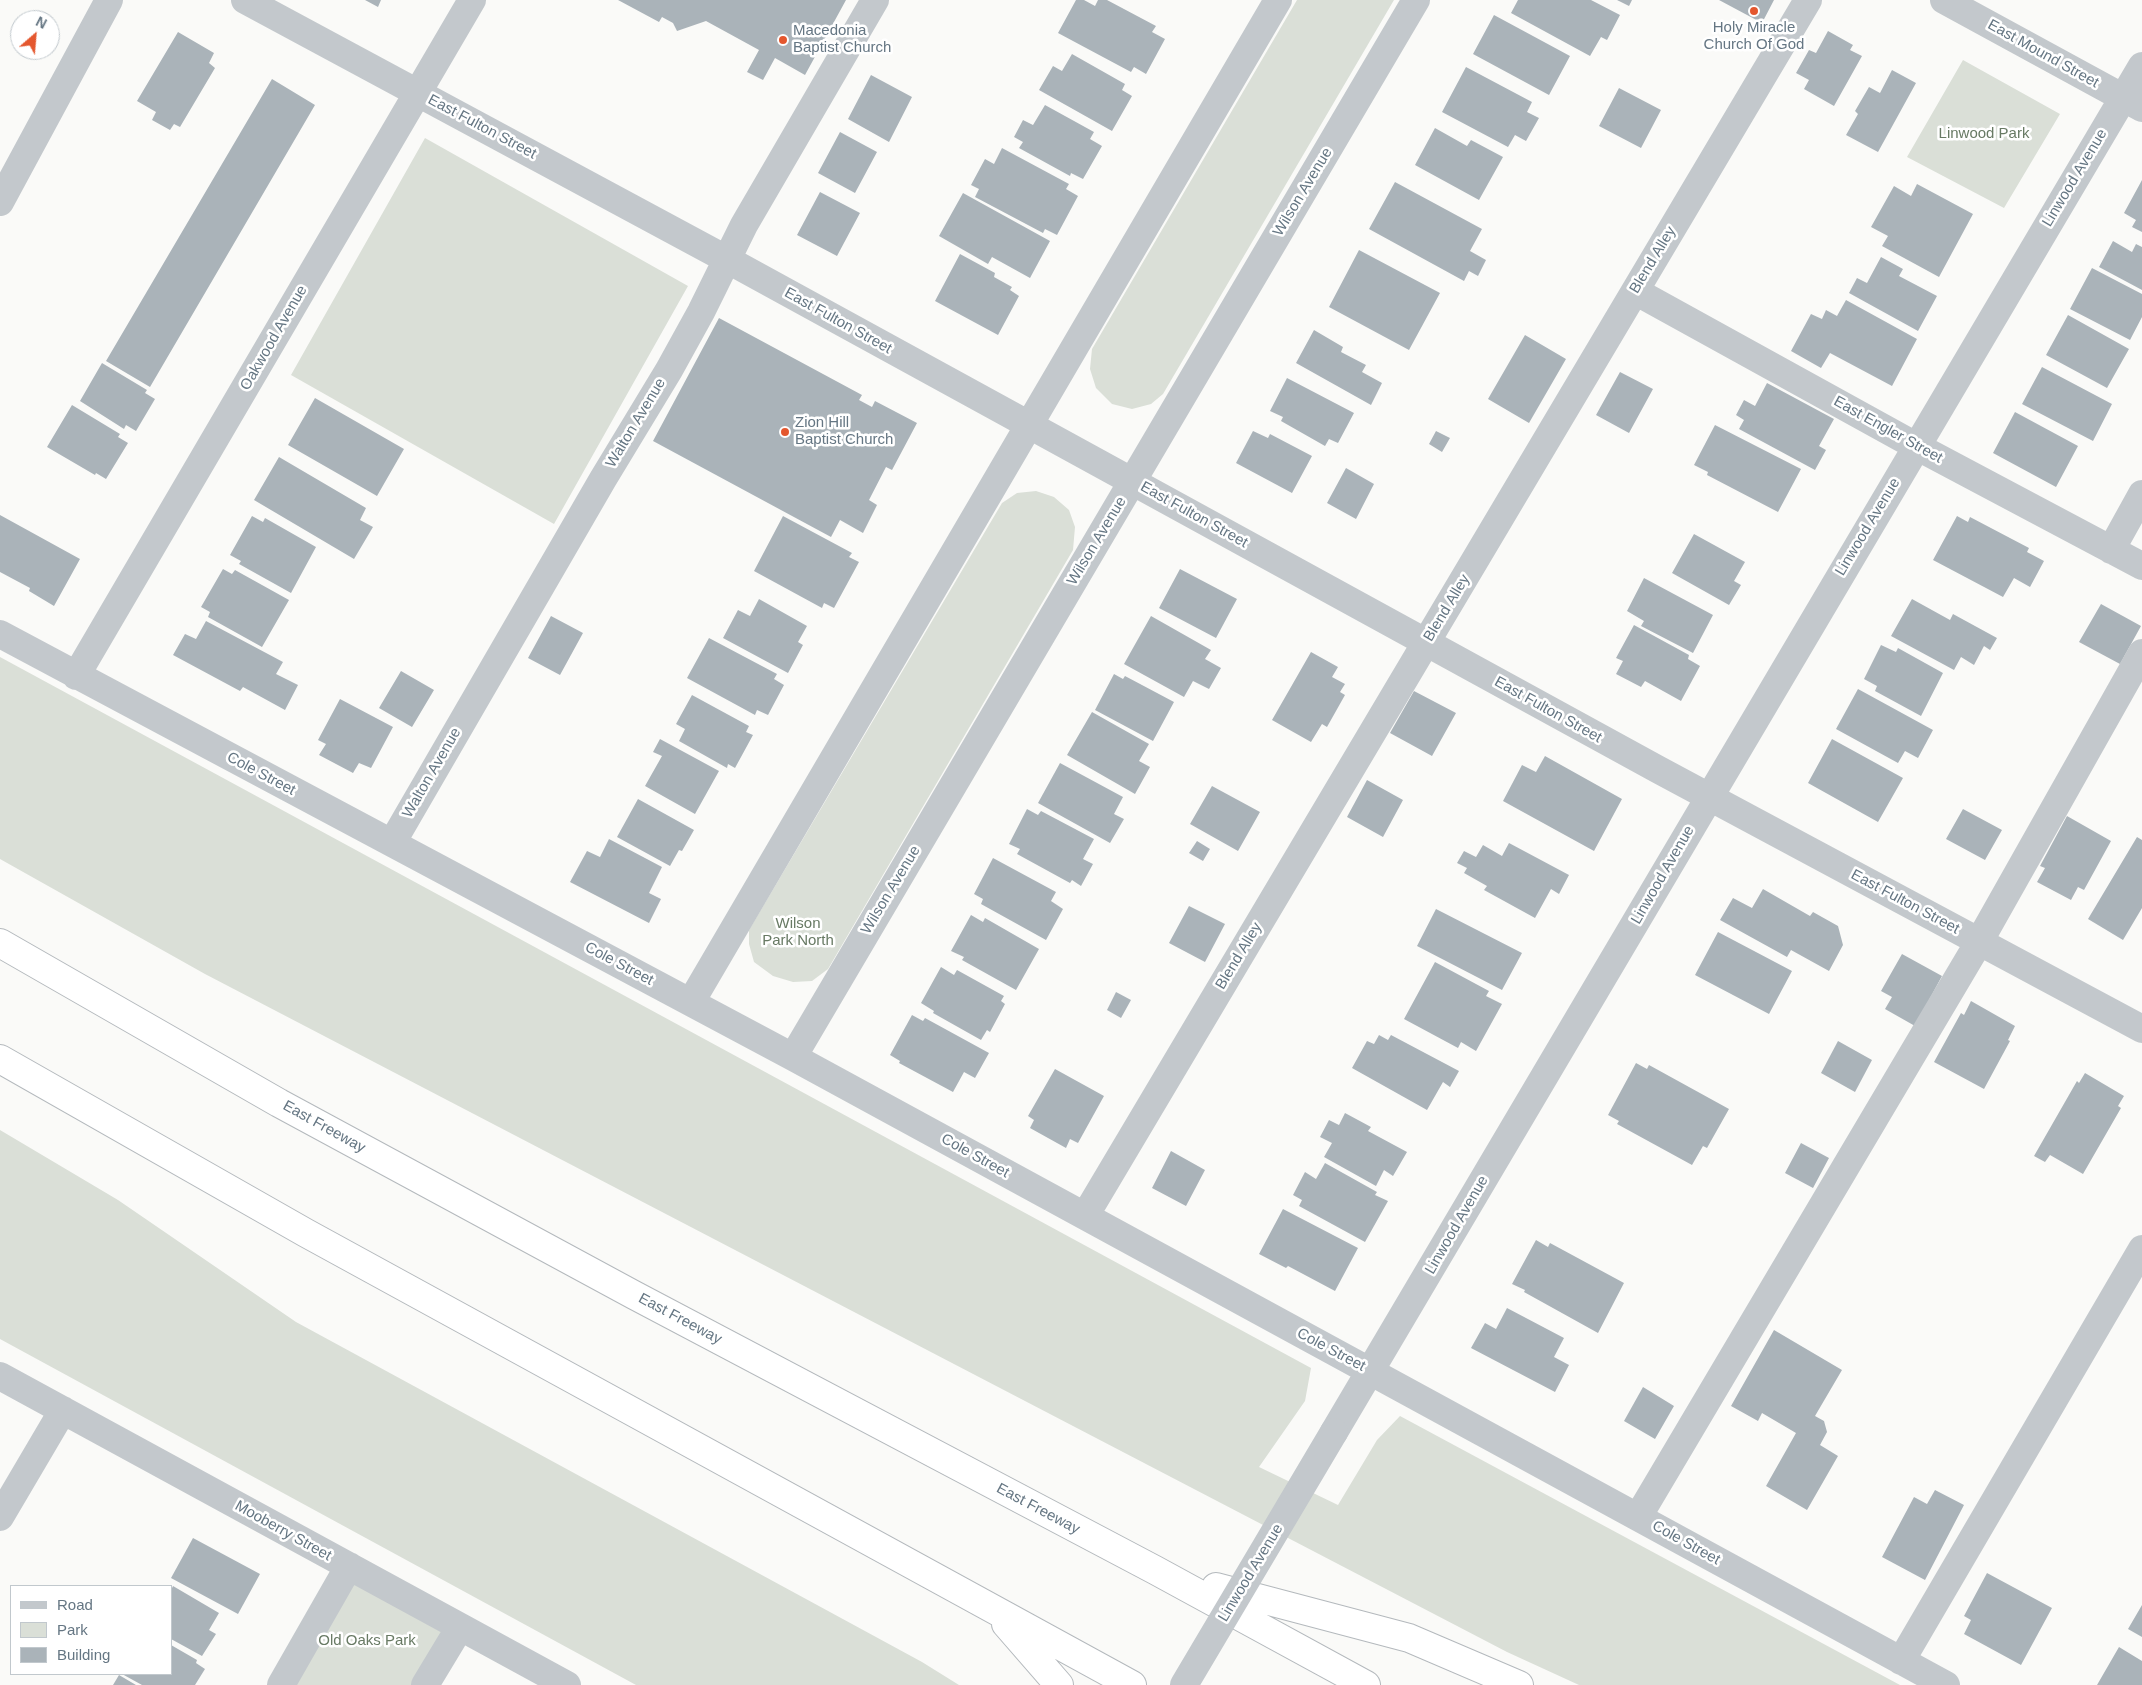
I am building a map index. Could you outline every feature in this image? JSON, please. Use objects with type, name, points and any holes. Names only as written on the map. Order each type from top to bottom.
[{"type":"highway","name":"East Freeway","points":[[0,944],[340,1135],[642,1299],[1155,1570],[1366,1685]]},
{"type":"highway","points":[[0,1059],[306,1233],[1132,1685]]},
{"type":"highway","points":[[1155,1570],[1409,1638],[1518,1685]]},
{"type":"highway","points":[[994,1610],[1059,1685]]},
{"type":"street","points":[[0,202],[109,0]]},
{"type":"street","name":"East Fulton Street","points":[[245,0],[728,260],[1709,797],[2142,1029]]},
{"type":"street","name":"Oakwood Avenue","points":[[76,676],[472,0]]},
{"type":"street","name":"Walton Avenue","points":[[392,843],[603,479],[669,370],[728,260],[744,226],[875,0]]},
{"type":"street","points":[[691,1002],[1027,425],[1278,0]]},
{"type":"street","name":"Wilson Avenue","points":[[793,1057],[1416,0]]},
{"type":"street","name":"Blend Alley","points":[[1085,1216],[1808,0]]},
{"type":"street","name":"East Mound Street","points":[[1944,0],[1985,10],[2133,103]]},
{"type":"street","name":"Linwood Avenue","points":[[1184,1685],[1371,1372],[1916,446],[2133,103],[2142,66]]},
{"type":"street","name":"East Engler Street","points":[[1635,291],[1916,446],[2142,566]]},
{"type":"street","points":[[2111,550],[2142,494]]},
{"type":"street","name":"Cole Street","points":[[0,634],[793,1057],[1946,1685]]},
{"type":"street","points":[[1638,1517],[1979,942],[2142,653]]},
{"type":"street","points":[[1901,1661],[2142,1249]]},
{"type":"street","name":"Mooberry Street","points":[[0,1376],[567,1685]]},
{"type":"street","points":[[0,1517],[63,1410]]},
{"type":"street","points":[[281,1685],[349,1566]]},
{"type":"street","points":[[426,1685],[460,1627]]},
{"type":"green space","points":[[1297,0],[1394,0],[1163,394],[1151,404],[1132,409],[1112,404],[1096,388],[1090,369],[1092,349]]},
{"type":"green space","name":"Linwood Park","points":[[1963,60],[2060,114],[2004,208],[1907,157]]},
{"type":"green space","points":[[425,138],[688,286],[554,524],[291,375]]},
{"type":"green space","name":"Wilson Park North","points":[[1036,491],[1054,497],[1069,510],[1075,527],[1073,550],[828,969],[812,981],[793,982],[773,976],[754,962],[749,944],[749,930],[1002,503],[1017,493]]},
{"type":"green space","points":[[0,657],[1311,1368],[1305,1401],[1259,1467],[1338,1505],[1377,1440],[1400,1416],[1900,1685],[1579,1685],[1507,1652],[205,974],[0,859]]},
{"type":"green space","points":[[0,1130],[118,1200],[296,1322],[922,1662],[959,1685],[636,1685],[0,1339]]},
{"type":"green space","name":"Old Oaks Park","points":[[351,1582],[447,1635],[417,1685],[291,1685]]},
{"type":"building","points":[[365,0],[381,0],[378,7]]},
{"type":"building","name":"Macedonia Baptist Church","points":[[618,0],[846,0],[805,75],[775,58],[763,80],[747,72],[759,50],[706,21],[677,31],[673,23],[662,17],[659,22]]},
{"type":"building","points":[[1076,0],[1084,0],[1095,6],[1098,0],[1107,0],[1156,26],[1152,32],[1165,39],[1146,74],[1134,67],[1131,72],[1058,33]]},
{"type":"building","points":[[1518,0],[1591,0],[1620,15],[1607,40],[1601,37],[1590,56],[1511,13]]},
{"type":"building","points":[[1617,0],[1632,0],[1629,6]]},
{"type":"building","name":"Holy Miracle Church Of God","points":[[1719,0],[1774,0],[1762,23]]},
{"type":"building","points":[[1494,15],[1570,56],[1549,95],[1473,54]]},
{"type":"building","points":[[1828,31],[1853,45],[1850,50],[1862,56],[1834,106],[1804,89],[1809,80],[1796,73],[1809,50],[1816,53]]},
{"type":"building","points":[[178,32],[214,53],[209,63],[215,68],[180,127],[174,124],[170,130],[152,120],[156,112],[137,101]]},
{"type":"building","points":[[1072,54],[1125,84],[1122,90],[1132,96],[1112,131],[1039,90],[1053,66],[1062,71]]},
{"type":"building","points":[[1466,67],[1532,102],[1527,112],[1539,118],[1526,141],[1515,135],[1508,147],[1442,112]]},
{"type":"building","points":[[1892,70],[1916,83],[1878,152],[1846,135],[1858,114],[1855,111],[1869,87],[1880,93]]},
{"type":"building","points":[[871,75],[912,97],[889,142],[848,119]]},
{"type":"building","points":[[272,79],[315,105],[150,387],[106,361]]},
{"type":"building","points":[[1619,88],[1661,110],[1641,148],[1599,126]]},
{"type":"building","points":[[1045,105],[1094,132],[1090,139],[1102,146],[1083,179],[1071,173],[1070,176],[1019,148],[1023,142],[1014,137],[1023,120],[1033,125]]},
{"type":"building","points":[[1435,128],[1467,146],[1471,140],[1503,157],[1479,200],[1415,165]]},
{"type":"building","points":[[840,132],[877,152],[855,193],[818,173]]},
{"type":"building","points":[[1002,148],[1069,184],[1066,189],[1078,196],[1057,235],[1045,229],[1043,233],[975,197],[979,189],[971,185],[985,159],[994,164]]},
{"type":"building","points":[[2142,180],[2142,232],[2132,227],[2136,220],[2124,213]]},
{"type":"building","points":[[1395,182],[1482,229],[1470,251],[1486,260],[1478,276],[1469,271],[1464,281],[1369,229]]},
{"type":"building","points":[[1917,184],[1973,214],[1939,277],[1882,246],[1888,236],[1871,227],[1894,186],[1911,196]]},
{"type":"building","points":[[820,192],[860,213],[837,256],[797,235]]},
{"type":"building","points":[[963,193],[1050,241],[1030,278],[992,257],[988,264],[939,236]]},
{"type":"building","points":[[2113,241],[2132,252],[2136,244],[2142,247],[2142,290],[2099,267]]},
{"type":"building","points":[[1359,250],[1440,293],[1409,350],[1329,307]]},
{"type":"building","points":[[960,254],[995,273],[994,277],[1012,287],[1010,290],[1019,296],[998,335],[935,301]]},
{"type":"building","points":[[1881,257],[1903,269],[1899,276],[1937,296],[1918,331],[1849,293],[1857,278],[1867,283]]},
{"type":"building","points":[[2092,268],[2142,294],[2142,317],[2130,340],[2070,309]]},
{"type":"building","points":[[1846,300],[1917,339],[1892,386],[1830,353],[1821,368],[1791,351],[1811,314],[1822,319],[1826,310],[1837,316]]},
{"type":"building","points":[[2068,315],[2129,349],[2107,388],[2046,355]]},
{"type":"building","name":"Zion Hill Baptist Church","points":[[719,318],[862,395],[859,400],[872,407],[875,401],[917,423],[892,470],[886,467],[869,500],[877,505],[863,533],[840,520],[831,537],[653,441]]},
{"type":"building","points":[[1314,330],[1343,347],[1341,352],[1366,365],[1362,372],[1382,383],[1371,405],[1296,363]]},
{"type":"building","points":[[1525,335],[1566,359],[1529,423],[1488,399]]},
{"type":"building","points":[[102,363],[147,390],[145,393],[155,399],[136,431],[126,425],[124,429],[80,401]]},
{"type":"building","points":[[2042,367],[2112,404],[2093,441],[2022,404]]},
{"type":"building","points":[[1620,372],[1653,389],[1629,433],[1596,415]]},
{"type":"building","points":[[1287,378],[1354,413],[1338,443],[1329,439],[1325,446],[1281,421],[1283,417],[1270,411]]},
{"type":"building","points":[[1767,383],[1834,419],[1819,446],[1826,450],[1815,470],[1739,429],[1744,420],[1736,415],[1744,400],[1755,406]]},
{"type":"building","points":[[315,398],[404,449],[377,496],[288,445]]},
{"type":"building","points":[[72,405],[120,434],[118,437],[128,443],[106,479],[96,473],[95,475],[47,447]]},
{"type":"building","points":[[2015,412],[2078,446],[2056,487],[1993,453]]},
{"type":"building","points":[[1715,425],[1801,469],[1778,512],[1707,475],[1708,472],[1694,465]]},
{"type":"building","points":[[1253,431],[1268,438],[1270,434],[1312,456],[1292,493],[1236,463]]},
{"type":"building","points":[[1436,431],[1450,438],[1442,452],[1429,444]]},
{"type":"building","points":[[279,457],[366,508],[360,520],[373,527],[354,559],[254,500]]},
{"type":"building","points":[[1346,468],[1374,484],[1356,519],[1327,503]]},
{"type":"building","points":[[0,515],[80,559],[54,606],[29,591],[30,588],[0,572]]},
{"type":"building","points":[[252,516],[263,522],[265,518],[316,547],[291,593],[239,564],[241,561],[230,555]]},
{"type":"building","points":[[783,516],[852,553],[849,557],[859,562],[834,608],[824,603],[822,608],[754,571]]},
{"type":"building","points":[[1957,516],[1968,522],[1970,517],[2029,548],[2027,552],[2044,561],[2030,587],[2014,578],[2003,597],[1933,560]]},
{"type":"building","points":[[1694,534],[1745,562],[1734,581],[1741,585],[1729,605],[1672,573]]},
{"type":"building","points":[[223,569],[232,574],[235,570],[289,600],[262,647],[208,617],[210,612],[201,607]]},
{"type":"building","points":[[1180,569],[1237,599],[1216,638],[1159,608]]},
{"type":"building","points":[[1644,578],[1713,615],[1693,653],[1641,626],[1644,621],[1627,611]]},
{"type":"building","points":[[759,599],[807,626],[798,642],[803,645],[788,673],[723,638],[738,610],[750,616]]},
{"type":"building","points":[[1912,599],[1950,620],[1953,614],[1997,638],[1990,650],[1984,646],[1974,665],[1961,657],[1954,670],[1891,636]]},
{"type":"building","points":[[2101,604],[2141,626],[2120,664],[2079,642]]},
{"type":"building","points":[[551,616],[583,633],[560,675],[528,658]]},
{"type":"building","points":[[1151,616],[1211,650],[1205,659],[1221,668],[1209,689],[1193,681],[1184,697],[1124,664]]},
{"type":"building","points":[[206,621],[283,662],[276,674],[298,685],[285,710],[243,687],[240,691],[173,655],[185,634],[196,639]]},
{"type":"building","points":[[1634,625],[1689,655],[1688,659],[1700,666],[1681,701],[1645,681],[1641,687],[1616,674],[1623,661],[1616,658]]},
{"type":"building","points":[[709,638],[777,674],[774,679],[784,685],[768,715],[757,710],[755,715],[687,678]]},
{"type":"building","points":[[1881,645],[1896,652],[1898,648],[1943,673],[1921,716],[1875,691],[1877,686],[1864,679]]},
{"type":"building","points":[[1311,652],[1338,667],[1332,677],[1345,684],[1340,692],[1345,695],[1327,727],[1322,724],[1311,742],[1272,720]]},
{"type":"building","points":[[401,671],[434,690],[412,727],[379,708]]},
{"type":"building","points":[[1114,674],[1123,679],[1125,676],[1174,702],[1153,741],[1095,710]]},
{"type":"building","points":[[1858,689],[1933,730],[1918,758],[1905,751],[1898,763],[1836,729]]},
{"type":"building","points":[[1414,691],[1456,713],[1432,756],[1390,733]]},
{"type":"building","points":[[692,695],[749,726],[746,732],[753,735],[735,768],[728,764],[727,768],[679,741],[685,729],[676,724]]},
{"type":"building","points":[[340,699],[393,727],[371,768],[359,763],[353,773],[319,755],[326,744],[318,740]]},
{"type":"building","points":[[1092,712],[1149,744],[1139,761],[1150,767],[1135,794],[1067,755]]},
{"type":"building","points":[[660,739],[719,771],[695,814],[645,786],[662,756],[653,752]]},
{"type":"building","points":[[1832,739],[1903,778],[1878,822],[1808,783]]},
{"type":"building","points":[[1545,756],[1622,799],[1594,851],[1503,801],[1522,765],[1536,772]]},
{"type":"building","points":[[1060,763],[1123,797],[1114,814],[1124,819],[1110,843],[1038,803]]},
{"type":"building","points":[[1367,780],[1403,800],[1383,837],[1347,817]]},
{"type":"building","points":[[1212,786],[1260,812],[1238,851],[1190,824]]},
{"type":"building","points":[[638,799],[694,830],[682,851],[679,850],[670,866],[617,837]]},
{"type":"building","points":[[1027,809],[1038,815],[1041,811],[1094,839],[1083,859],[1093,864],[1081,886],[1072,880],[1070,883],[1017,854],[1020,849],[1009,844]]},
{"type":"building","points":[[1963,809],[2002,830],[1985,860],[1946,839]]},
{"type":"building","points":[[2067,816],[2111,841],[2084,890],[2078,887],[2071,900],[2037,882],[2045,868],[2040,866]]},
{"type":"building","points":[[2137,837],[2142,840],[2142,908],[2123,940],[2088,919]]},
{"type":"building","points":[[609,839],[662,867],[649,893],[661,899],[649,923],[570,882],[587,851],[600,857]]},
{"type":"building","points":[[1197,841],[1210,849],[1203,861],[1189,853]]},
{"type":"building","points":[[1509,843],[1569,875],[1559,894],[1551,889],[1535,918],[1484,890],[1487,886],[1464,873],[1467,868],[1457,863],[1464,851],[1476,857],[1483,845],[1502,856]]},
{"type":"building","points":[[993,858],[1056,892],[1051,901],[1063,909],[1046,940],[981,904],[983,899],[974,894]]},
{"type":"building","points":[[1763,889],[1810,916],[1813,912],[1838,926],[1843,945],[1829,971],[1791,950],[1787,957],[1720,920],[1733,898],[1752,908]]},
{"type":"building","points":[[1189,906],[1225,924],[1205,962],[1169,943]]},
{"type":"building","points":[[1436,909],[1522,953],[1502,990],[1417,946]]},
{"type":"building","points":[[971,915],[983,922],[985,918],[1039,949],[1016,990],[962,960],[964,957],[951,951]]},
{"type":"building","points":[[1718,932],[1792,971],[1769,1014],[1695,975]]},
{"type":"building","points":[[1902,954],[1942,976],[1915,1026],[1885,1009],[1892,997],[1881,991]]},
{"type":"building","points":[[1435,962],[1489,991],[1486,996],[1502,1004],[1476,1051],[1461,1042],[1458,1048],[1404,1019]]},
{"type":"building","points":[[941,967],[954,975],[957,970],[1004,996],[1001,1001],[1005,1004],[990,1032],[987,1030],[981,1040],[933,1013],[934,1011],[921,1003]]},
{"type":"building","points":[[1116,992],[1131,1000],[1121,1018],[1107,1010]]},
{"type":"building","points":[[1971,1001],[2015,1026],[2008,1040],[2010,1041],[1984,1089],[1934,1062],[1961,1013],[1964,1015]]},
{"type":"building","points":[[912,1015],[923,1021],[925,1018],[989,1053],[975,1078],[964,1072],[953,1092],[899,1063],[900,1061],[890,1055]]},
{"type":"building","points":[[1379,1035],[1388,1040],[1391,1035],[1459,1071],[1450,1087],[1443,1082],[1427,1110],[1352,1068],[1367,1041],[1374,1044]]},
{"type":"building","points":[[1838,1041],[1872,1060],[1855,1092],[1821,1073]]},
{"type":"building","points":[[1636,1063],[1647,1069],[1649,1065],[1729,1109],[1707,1148],[1703,1146],[1692,1165],[1617,1124],[1619,1121],[1608,1115]]},
{"type":"building","points":[[1055,1069],[1104,1096],[1078,1143],[1070,1139],[1066,1148],[1030,1128],[1034,1120],[1028,1116]]},
{"type":"building","points":[[2085,1073],[2124,1096],[2118,1106],[2121,1108],[2083,1174],[2050,1155],[2045,1162],[2034,1156],[2077,1081],[2079,1083]]},
{"type":"building","points":[[1345,1113],[1371,1127],[1368,1131],[1407,1152],[1393,1176],[1384,1170],[1376,1186],[1324,1157],[1332,1143],[1320,1137],[1329,1120],[1339,1125]]},
{"type":"building","points":[[1801,1143],[1829,1158],[1813,1188],[1785,1173]]},
{"type":"building","points":[[1171,1151],[1205,1170],[1186,1206],[1152,1188]]},
{"type":"building","points":[[1325,1163],[1377,1192],[1375,1195],[1388,1201],[1365,1242],[1299,1206],[1302,1200],[1293,1195],[1305,1172],[1316,1179]]},
{"type":"building","points":[[1283,1209],[1358,1248],[1335,1291],[1288,1266],[1286,1268],[1259,1254]]},
{"type":"building","points":[[1536,1240],[1548,1247],[1550,1243],[1624,1283],[1598,1333],[1512,1284]]},
{"type":"building","points":[[1507,1308],[1564,1338],[1554,1357],[1569,1365],[1555,1392],[1471,1348],[1485,1323],[1496,1329]]},
{"type":"building","points":[[1774,1330],[1842,1370],[1815,1416],[1824,1421],[1827,1432],[1820,1445],[1838,1456],[1807,1510],[1766,1486],[1796,1433],[1762,1413],[1758,1421],[1731,1406]]},
{"type":"building","points":[[1643,1387],[1674,1406],[1655,1439],[1624,1421]]},
{"type":"building","points":[[1935,1490],[1964,1505],[1925,1580],[1882,1557],[1914,1497],[1927,1504]]},
{"type":"building","points":[[193,1538],[260,1574],[238,1614],[171,1578]]},
{"type":"building","points":[[1987,1573],[2052,1608],[2021,1665],[1964,1634],[1971,1620],[1964,1616]]},
{"type":"building","points":[[173,1586],[219,1613],[209,1630],[216,1634],[202,1656],[172,1640]]},
{"type":"building","points":[[2142,1605],[2142,1637],[2128,1629]]},
{"type":"building","points":[[172,1646],[197,1660],[196,1663],[205,1669],[195,1685],[142,1685],[124,1675],[172,1675]]},
{"type":"building","points":[[2119,1647],[2142,1661],[2142,1685],[2097,1685]]},
{"type":"building","points":[[119,1675],[136,1685],[113,1685]]},
{"type":"place","name":"Holy Miracle Church Of God","points":[[1754,11]]},
{"type":"place","name":"Macedonia Baptist Church","points":[[783,40]]},
{"type":"place","name":"Zion Hill Baptist Church","points":[[785,432]]}]
